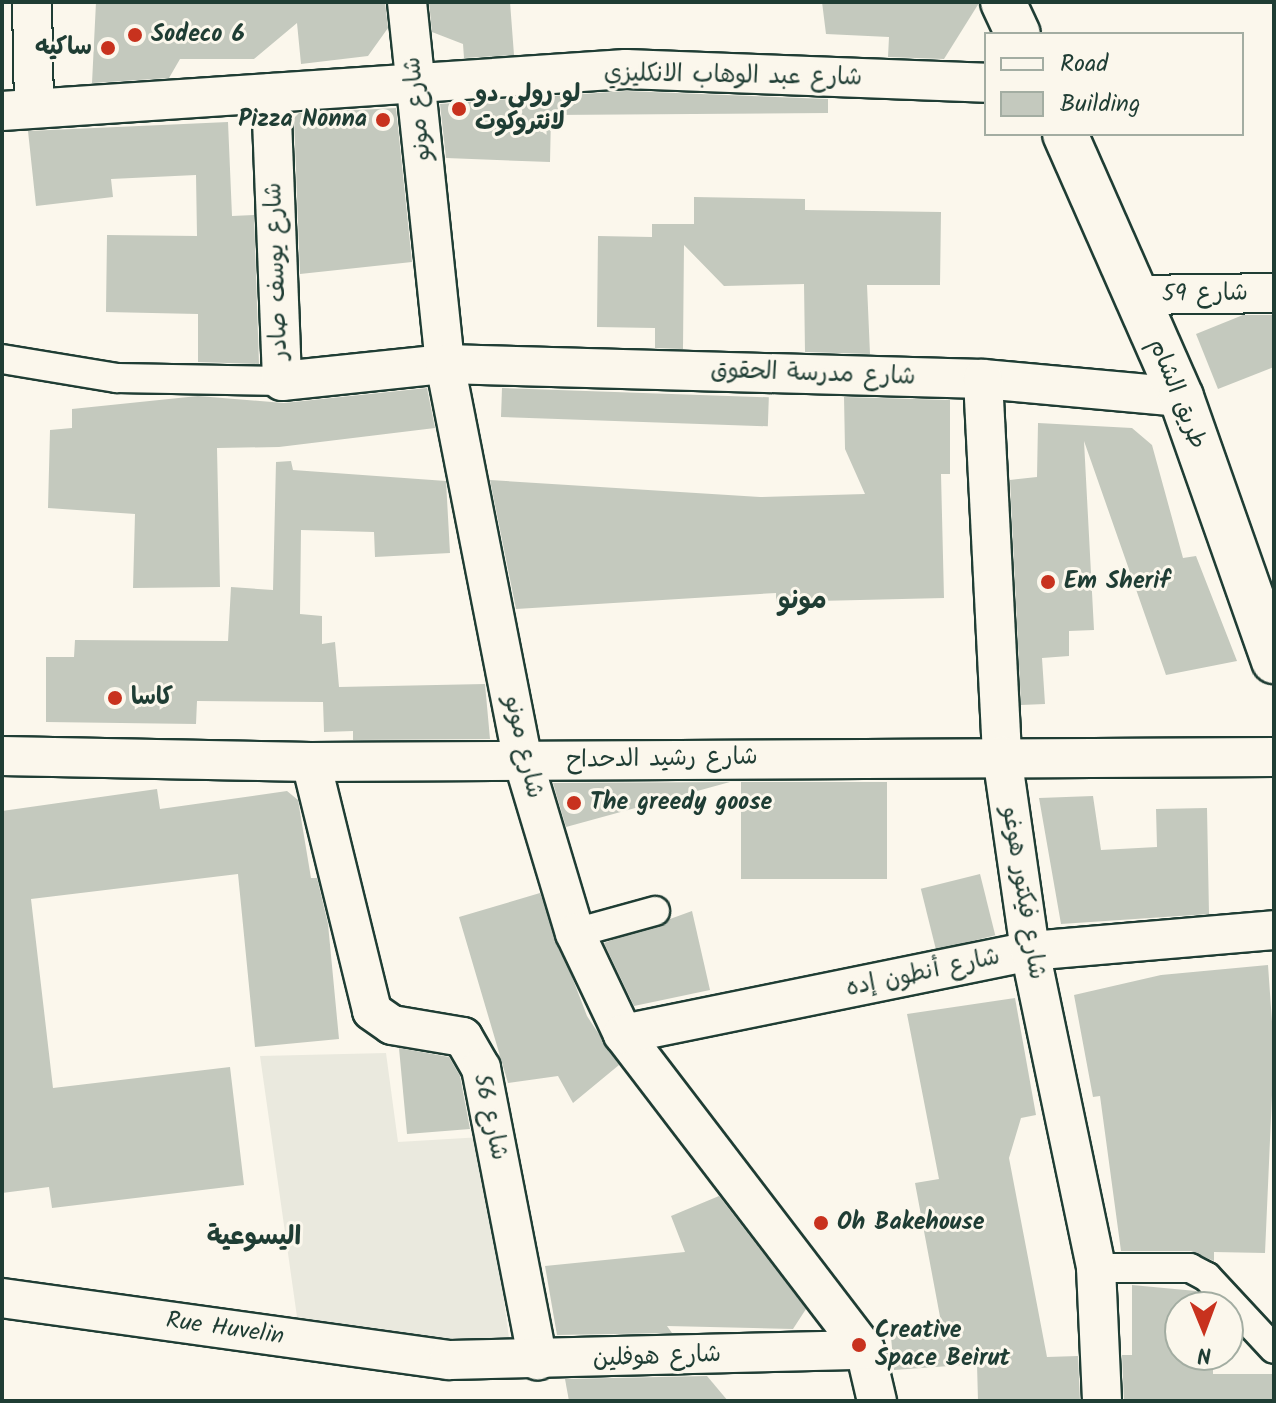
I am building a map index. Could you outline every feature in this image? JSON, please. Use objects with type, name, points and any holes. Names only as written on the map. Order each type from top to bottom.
[{"type":"street","points":[[18,110],[32,2]]},
{"type":"street","name":"شارع مونو","points":[[407,2],[445,364],[523,760],[575,933],[623,1034],[865,1350],[877,1401]]},
{"type":"street","points":[[1003,2],[1017,32]]},
{"type":"street","name":"شارع عبد الوهاب الانكليزي","points":[[18,110],[626,69],[984,83]]},
{"type":"street","name":"شارع يوسف صادر","points":[[271,93],[282,381],[445,364]]},
{"type":"street","name":"طريق الشام","points":[[1066,136],[1181,397],[1274,661]]},
{"type":"street","name":"شارع 59","points":[[1136,295],[1274,293]]},
{"type":"street","points":[[2,359],[117,378],[282,381]]},
{"type":"street","name":"شارع مدرسة الحقوق","points":[[445,364],[983,379],[1181,397]]},
{"type":"street","name":"شارع فيكتور هوغو","points":[[983,379],[1002,756],[1030,951],[1096,1268],[1102,1401]]},
{"type":"street","name":"شارع رشيد الدحداح","points":[[2,756],[311,762],[1002,756],[1274,757]]},
{"type":"street","name":"شارع 56","points":[[311,762],[372,1011],[392,1025],[463,1037],[481,1068],[538,1360]]},
{"type":"street","points":[[575,933],[655,911]]},
{"type":"street","name":"شارع أنطون إده","points":[[623,1034],[1030,951],[1274,930]]},
{"type":"street","points":[[1096,1268],[1190,1268],[1207,1277],[1274,1349]]},
{"type":"street","name":"Rue Huvelin","points":[[2,1298],[449,1360]]},
{"type":"street","name":"شارع هوفلين","points":[[449,1360],[865,1350]]},
{"type":"shaded area","points":[[386,1053],[398,1142],[482,1137],[509,1338],[450,1340],[298,1324],[260,1056]]},
{"type":"building","points":[[96,2],[385,2],[388,28],[368,56],[301,64],[297,23],[254,59],[180,59],[169,78],[92,83]]},
{"type":"building","points":[[429,2],[510,2],[514,55],[464,58],[463,44],[432,32]]},
{"type":"building","points":[[822,2],[979,3],[944,59],[888,57],[889,37],[826,34]]},
{"type":"building","points":[[626,91],[828,99],[828,113],[551,115],[550,162],[446,158],[440,104]]},
{"type":"building","points":[[396,108],[412,262],[300,274],[294,118],[299,113]]},
{"type":"building","points":[[228,122],[232,216],[254,215],[259,364],[198,362],[198,314],[106,312],[107,235],[197,236],[196,175],[111,179],[113,197],[36,206],[28,131]]},
{"type":"building","points":[[694,197],[805,199],[805,210],[941,212],[940,285],[867,285],[870,354],[805,352],[804,284],[724,286],[684,245],[683,349],[655,348],[655,328],[597,327],[598,236],[652,237],[652,224],[694,224]]},
{"type":"building","points":[[1243,315],[1274,315],[1274,367],[1218,389],[1196,334]]},
{"type":"building","points":[[427,388],[435,428],[279,447],[217,448],[220,587],[133,588],[135,514],[48,508],[50,430],[72,428],[72,409],[198,396],[284,403]]},
{"type":"building","points":[[502,388],[769,397],[768,426],[501,417]]},
{"type":"building","points":[[844,397],[950,400],[950,474],[941,474],[944,598],[776,602],[776,593],[516,609],[490,480],[760,497],[865,494],[845,449]]},
{"type":"building","points":[[1038,423],[1132,428],[1152,445],[1183,558],[1196,556],[1237,661],[1166,675],[1084,441],[1094,630],[1069,631],[1069,656],[1042,658],[1045,704],[1021,705],[1010,480],[1037,477]]},
{"type":"building","points":[[291,461],[293,470],[446,481],[450,553],[375,557],[374,532],[301,530],[300,614],[322,616],[322,644],[335,642],[339,687],[485,684],[490,739],[353,740],[353,731],[324,732],[323,702],[197,701],[196,724],[46,722],[46,657],[74,657],[75,640],[228,641],[231,587],[273,590],[276,462]]},
{"type":"building","points":[[730,782],[566,827],[553,783]]},
{"type":"building","points":[[741,782],[887,782],[887,879],[741,879]]},
{"type":"building","points":[[157,789],[160,809],[287,791],[298,800],[311,878],[317,878],[328,924],[339,1039],[255,1047],[238,874],[31,899],[53,1088],[230,1067],[244,1185],[52,1208],[49,1187],[2,1193],[2,811]]},
{"type":"building","points":[[1093,796],[1101,850],[1157,847],[1156,809],[1207,808],[1209,914],[1061,924],[1039,798]]},
{"type":"building","points":[[980,874],[995,935],[936,950],[921,889]]},
{"type":"building","points":[[540,893],[587,1016],[619,1065],[573,1103],[558,1076],[508,1083],[459,917]]},
{"type":"building","points":[[692,911],[710,990],[634,1006],[604,943]]},
{"type":"building","points":[[1268,965],[1274,1050],[1265,1253],[1214,1252],[1214,1261],[1191,1251],[1121,1251],[1100,1096],[1093,1097],[1074,995],[1161,975]]},
{"type":"building","points":[[1015,998],[1036,1115],[1021,1118],[1009,1158],[1047,1357],[1078,1356],[1080,1401],[978,1401],[977,1364],[894,1370],[890,1326],[941,1322],[915,1183],[939,1179],[907,1014]]},
{"type":"building","points":[[399,1048],[449,1057],[460,1076],[470,1129],[407,1134]]},
{"type":"building","points":[[719,1196],[806,1309],[793,1329],[667,1326],[672,1333],[557,1335],[545,1266],[685,1252],[671,1216]]},
{"type":"building","points":[[1132,1285],[1196,1291],[1164,1291],[1164,1371],[1274,1374],[1274,1401],[1124,1401],[1122,1355],[1132,1355]]},
{"type":"building","points":[[707,1376],[728,1401],[569,1401],[565,1379]]},
{"type":"place","name":"Sodeco 6","points":[[135,35]]},
{"type":"place","name":"ساكيه","points":[[108,48]]},
{"type":"place","name":"لو رولي دو لانتروكوت","points":[[459,109]]},
{"type":"place","name":"Pizza Nonna","points":[[383,120]]},
{"type":"place","name":"Em Sherif","points":[[1048,582]]},
{"type":"place","name":"كاسا","points":[[115,698]]},
{"type":"place","name":"The greedy goose","points":[[574,803]]},
{"type":"place","name":"Oh Bakehouse","points":[[821,1223]]},
{"type":"place","name":"Creative Space Beirut","points":[[859,1345]]},
{"type":"district","name":"مونو","points":[[802,602]]},
{"type":"district","name":"اليسوعية","points":[[254,1238]]}]
